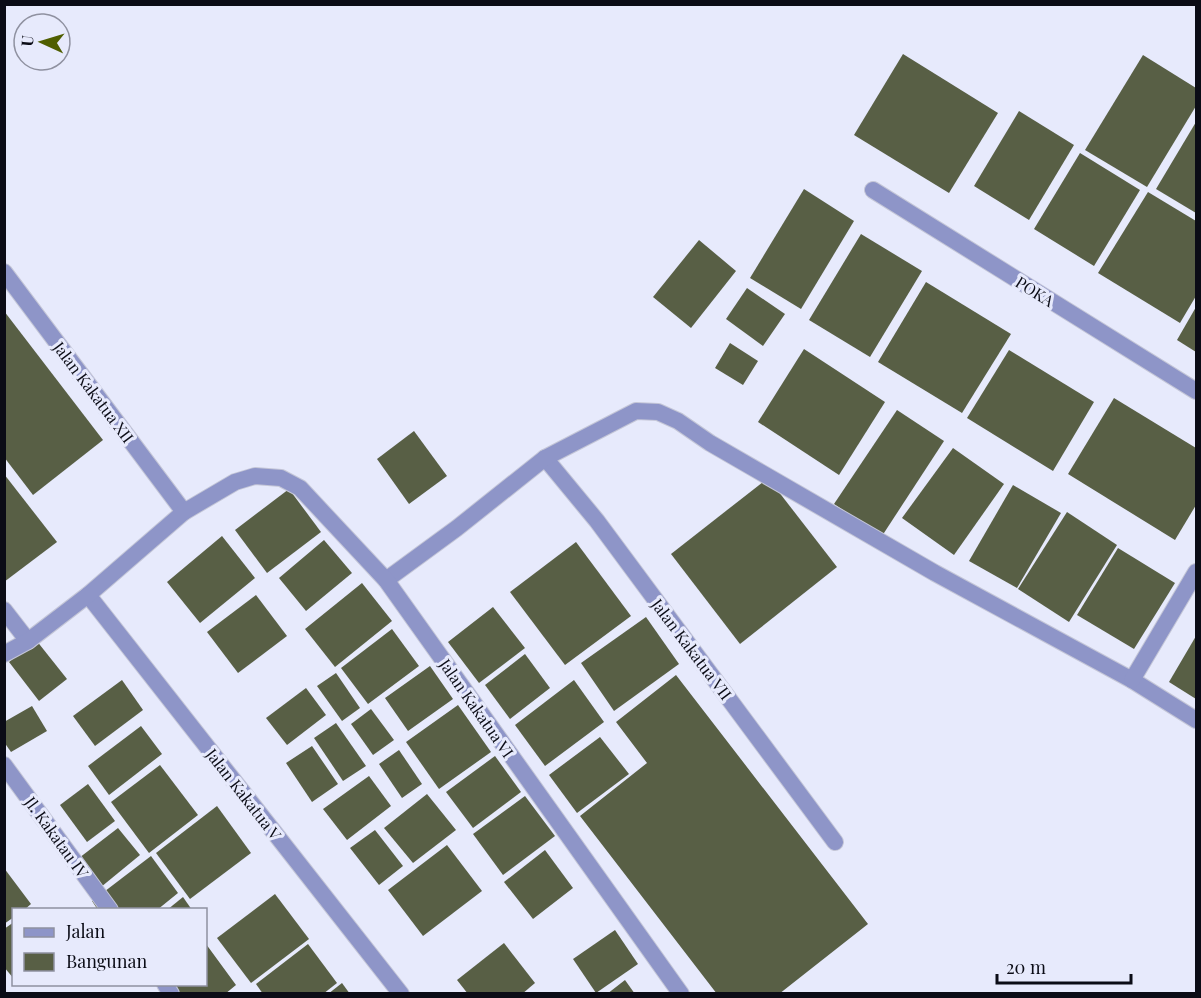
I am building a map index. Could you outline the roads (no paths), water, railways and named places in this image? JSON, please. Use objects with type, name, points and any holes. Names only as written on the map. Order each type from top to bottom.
[{"type":"street","name":"POKA","points":[[873,190],[1197,391]]},
{"type":"street","name":"Jalan Kakatua XII","points":[[4,272],[184,512]]},
{"type":"street","points":[[386,580],[457,528],[545,458],[636,411],[658,412],[678,421],[710,443],[935,573],[1132,680],[1197,720]]},
{"type":"street","name":"Jalan Kakatua VII","points":[[545,458],[597,521],[834,842]]},
{"type":"street","name":"Jalan Kakatua VI","points":[[184,512],[235,482],[255,477],[281,478],[300,488],[386,580],[681,993]]},
{"type":"street","points":[[4,654],[28,641],[88,596],[184,512]]},
{"type":"street","points":[[1132,680],[1197,572]]},
{"type":"street","name":"Jalan Kakatua V","points":[[88,596],[401,993]]},
{"type":"street","points":[[4,610],[28,641]]},
{"type":"street","name":"Jl. Kakatau IV","points":[[4,765],[109,908]]}]
